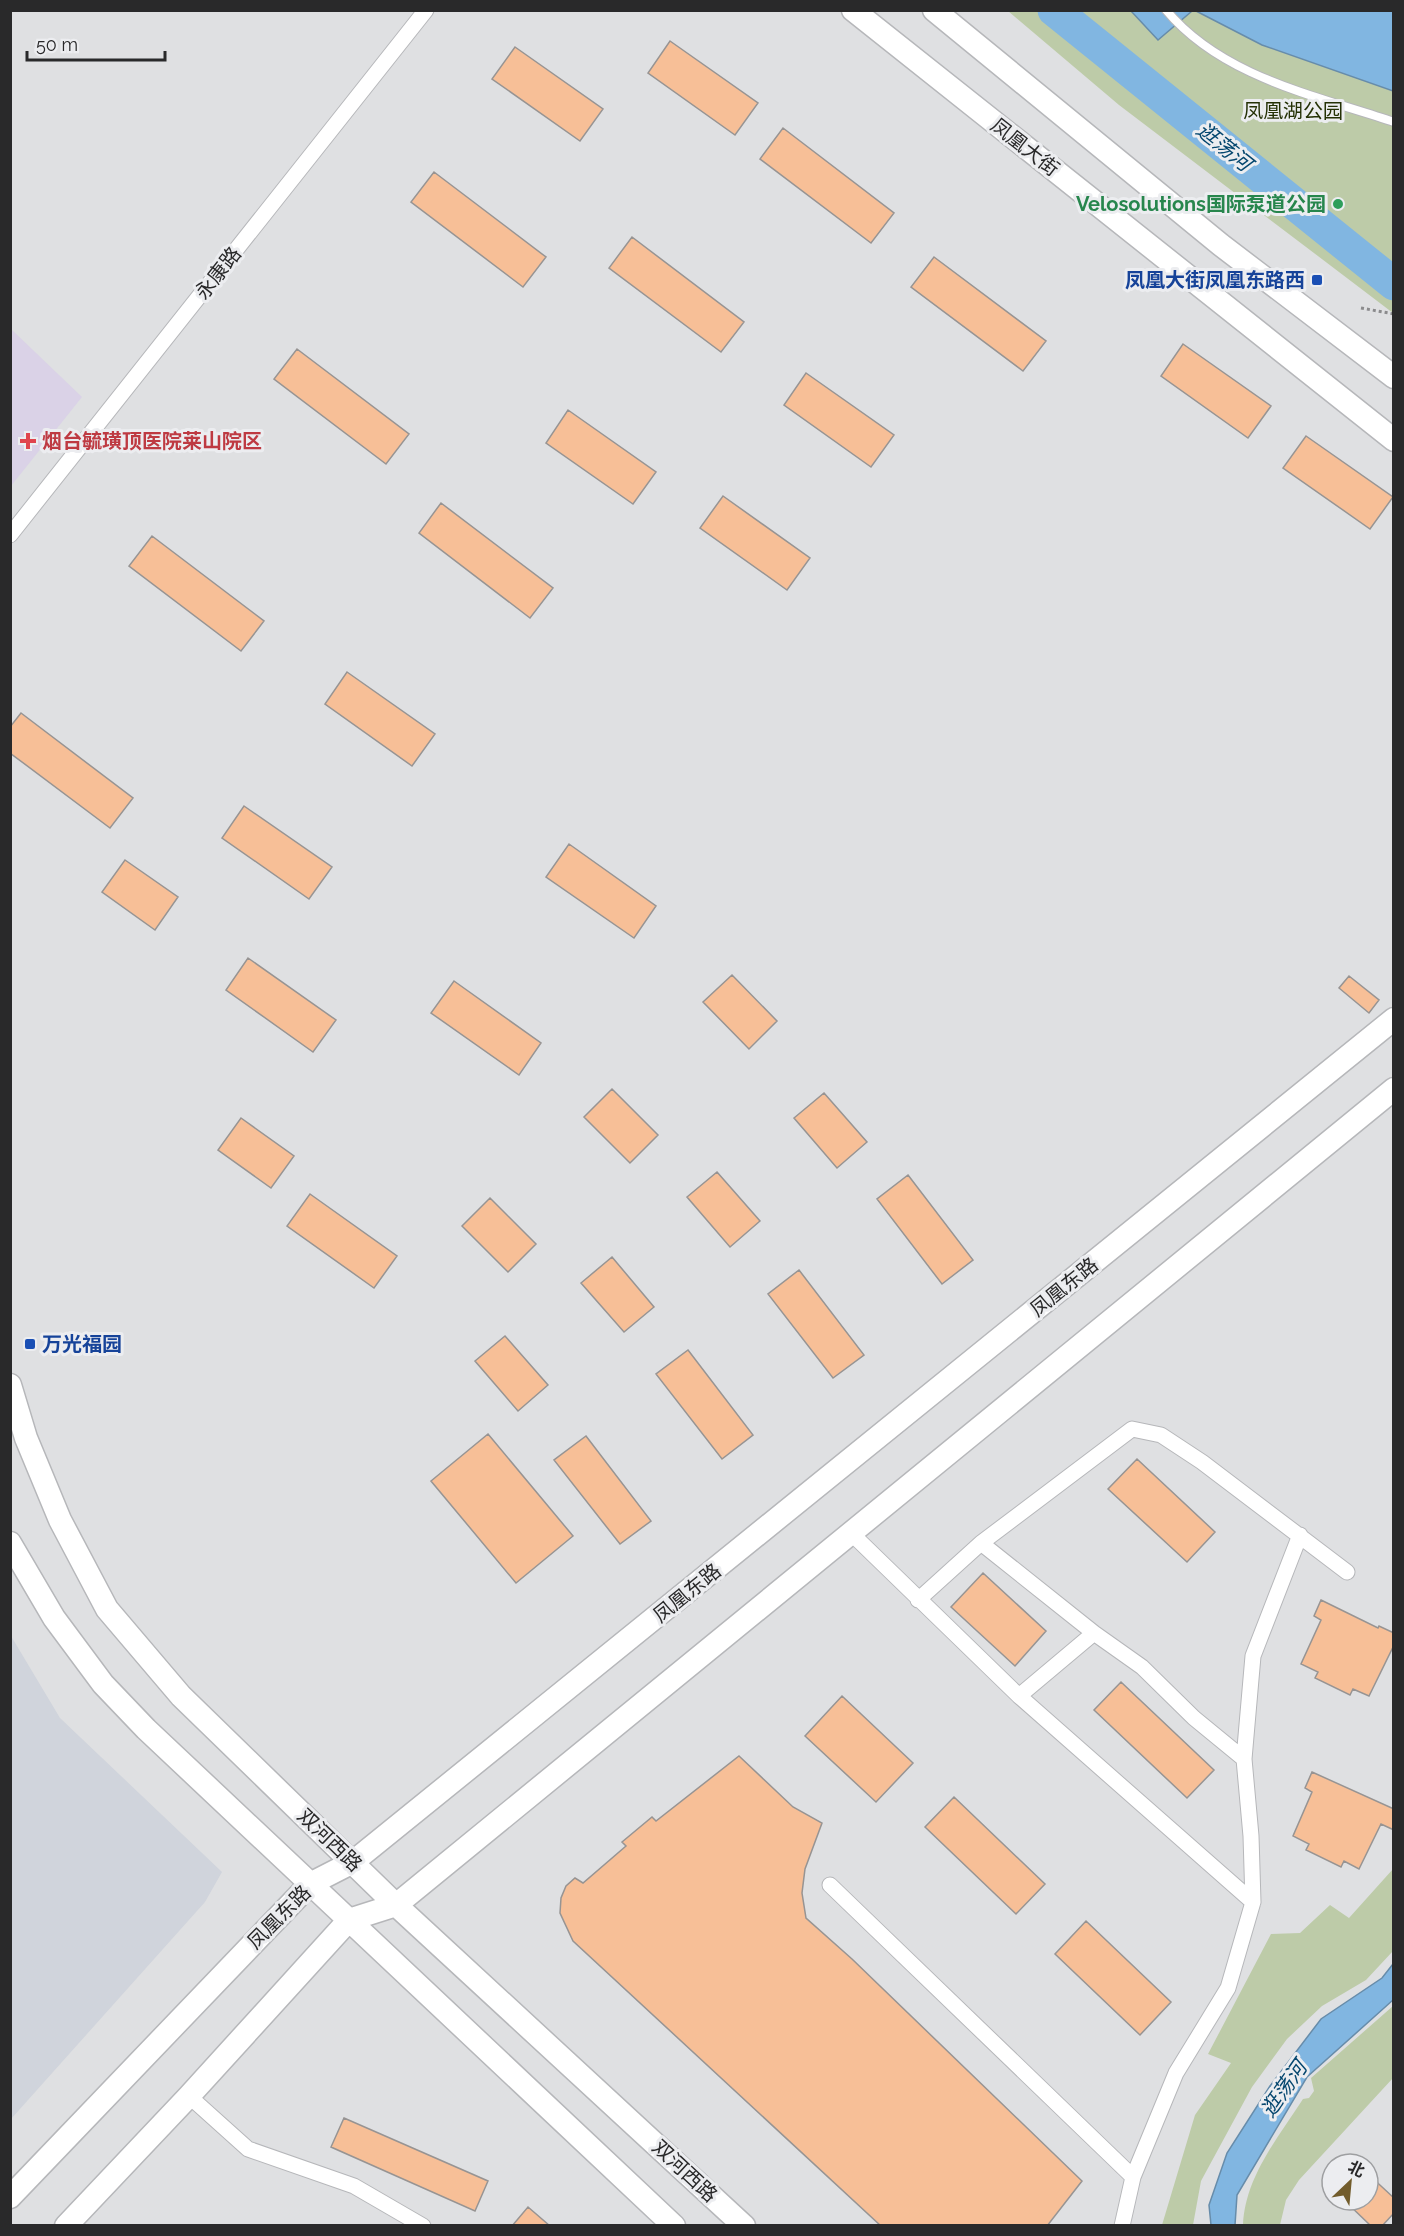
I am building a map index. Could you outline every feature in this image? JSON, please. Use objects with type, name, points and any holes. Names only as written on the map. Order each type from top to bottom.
[{"type":"street","name":"永康路","points":[[10,535],[426,10]]},
{"type":"street","name":"凤凰大街","points":[[853,10],[1394,440]]},
{"type":"street","points":[[934,10],[1221,245],[1394,377]]},
{"type":"street","name":"凤凰东路","points":[[10,2197],[310,1884],[353,1862],[1394,1019]]},
{"type":"street","points":[[66,2226],[189,2096],[349,1920],[396,1905],[1394,1089]]},
{"type":"street","name":"双河西路","points":[[10,1385],[26,1438],[60,1520],[107,1609],[181,1696],[396,1905],[744,2226]]},
{"type":"street","points":[[918,1600],[981,1543],[1132,1429],[1161,1435],[1202,1462],[1347,1572]]},
{"type":"street","points":[[851,1533],[1019,1696],[1254,1902]]},
{"type":"street","points":[[1122,2226],[1133,2177],[1176,2073],[1228,1988],[1254,1902],[1244,1759],[1253,1656],[1300,1535]]},
{"type":"street","points":[[10,1543],[54,1618],[103,1684],[146,1729],[674,2226]]},
{"type":"street","points":[[981,1543],[1094,1633],[1142,1667],[1194,1718],[1244,1759]]},
{"type":"street","points":[[1019,1696],[1094,1633]]},
{"type":"street","points":[[830,1885],[1133,2177]]},
{"type":"street","points":[[189,2096],[248,2149],[354,2186],[423,2226]]},
{"type":"lane","points":[[1166,10],[1179,26],[1214,53],[1262,78],[1394,122]]},
{"type":"path","points":[[1360,308],[1394,314]]},
{"type":"shaded area","name":"烟台毓璜顶医院莱山院区","points":[[11,329],[82,397],[11,486]]},
{"type":"shaded area","points":[[11,1636],[60,1718],[222,1872],[205,1902],[11,2119]]},
{"type":"green space","name":"凤凰湖公园","points":[[1008,11],[1393,11],[1393,313],[1119,105]]},
{"type":"green space","points":[[1393,1869],[1393,1951],[1366,1980],[1322,2006],[1287,2039],[1252,2087],[1201,2181],[1193,2225],[1162,2225],[1195,2115],[1231,2063],[1208,2054],[1271,1934],[1300,1933],[1330,1905],[1349,1918]]},
{"type":"green space","points":[[1393,2006],[1393,2078],[1325,2152],[1320,2152],[1320,2157],[1299,2180],[1286,2200],[1280,2225],[1243,2225],[1245,2207],[1256,2174],[1303,2099],[1309,2098],[1314,2091],[1311,2078]]},
{"type":"water","points":[[1131,11],[1192,11],[1158,40]]},
{"type":"water","points":[[1196,11],[1393,11],[1393,91],[1262,45]]},
{"type":"water","points":[[1393,1964],[1393,2000],[1307,2077],[1237,2195],[1235,2225],[1211,2225],[1209,2205],[1227,2153],[1270,2086],[1321,2019],[1382,1978]]},
{"type":"building","points":[[670,41],[758,103],[735,135],[648,73]]},
{"type":"building","points":[[515,47],[603,109],[580,141],[492,79]]},
{"type":"building","points":[[783,128],[894,213],[871,243],[760,159]]},
{"type":"building","points":[[434,172],[546,257],[523,287],[411,202]]},
{"type":"building","points":[[632,237],[744,322],[721,352],[609,268]]},
{"type":"building","points":[[934,257],[1046,341],[1023,371],[911,287]]},
{"type":"building","points":[[1183,344],[1271,406],[1248,438],[1161,376]]},
{"type":"building","points":[[297,349],[409,434],[386,464],[274,379]]},
{"type":"building","points":[[806,373],[894,435],[871,467],[784,405]]},
{"type":"building","points":[[568,410],[656,472],[633,504],[546,443]]},
{"type":"building","points":[[1306,436],[1393,497],[1370,529],[1283,468]]},
{"type":"building","points":[[723,496],[810,558],[787,590],[700,528]]},
{"type":"building","points":[[441,503],[553,588],[530,618],[419,533]]},
{"type":"building","points":[[152,536],[264,621],[241,651],[129,566]]},
{"type":"building","points":[[347,672],[435,734],[412,766],[325,704]]},
{"type":"building","points":[[21,713],[133,798],[110,828],[10,753],[10,727]]},
{"type":"building","points":[[244,806],[332,867],[309,899],[222,838]]},
{"type":"building","points":[[569,844],[656,906],[634,938],[546,877]]},
{"type":"building","points":[[125,860],[178,897],[155,930],[102,892]]},
{"type":"building","points":[[248,958],[336,1020],[313,1052],[226,990]]},
{"type":"building","points":[[732,975],[777,1021],[749,1049],[703,1002]]},
{"type":"building","points":[[1349,976],[1379,1000],[1369,1013],[1339,988]]},
{"type":"building","points":[[454,981],[541,1043],[519,1075],[431,1013]]},
{"type":"building","points":[[612,1089],[658,1135],[630,1163],[584,1117]]},
{"type":"building","points":[[824,1093],[867,1142],[837,1168],[794,1118]]},
{"type":"building","points":[[241,1118],[294,1156],[271,1188],[218,1150]]},
{"type":"building","points":[[717,1172],[760,1221],[730,1247],[687,1197]]},
{"type":"building","points":[[908,1175],[973,1260],[942,1284],[877,1199]]},
{"type":"building","points":[[310,1194],[397,1256],[374,1288],[287,1226]]},
{"type":"building","points":[[490,1198],[536,1244],[508,1272],[462,1226]]},
{"type":"building","points":[[612,1257],[654,1307],[624,1332],[581,1283]]},
{"type":"building","points":[[799,1270],[864,1355],[833,1378],[768,1294]]},
{"type":"building","points":[[505,1336],[548,1385],[518,1411],[475,1361]]},
{"type":"building","points":[[688,1350],[753,1435],[722,1459],[656,1374]]},
{"type":"building","points":[[488,1434],[573,1536],[516,1583],[431,1481]]},
{"type":"building","points":[[586,1436],[651,1521],[620,1544],[554,1460]]},
{"type":"building","points":[[1137,1459],[1215,1532],[1187,1562],[1108,1489]]},
{"type":"building","points":[[983,1573],[1046,1631],[1015,1666],[951,1607]]},
{"type":"building","points":[[1321,1600],[1378,1628],[1379,1626],[1394,1633],[1394,1645],[1369,1696],[1353,1689],[1350,1695],[1315,1678],[1318,1672],[1301,1664],[1321,1620],[1314,1616]]},
{"type":"building","points":[[1121,1682],[1214,1770],[1187,1798],[1094,1710]]},
{"type":"building","points":[[842,1696],[913,1763],[876,1802],[805,1736]]},
{"type":"building","points":[[739,1756],[793,1807],[822,1823],[805,1869],[802,1893],[806,1918],[852,1959],[1082,2181],[1047,2226],[881,2226],[573,1941],[560,1913],[561,1898],[566,1886],[575,1878],[583,1883],[626,1846],[622,1842],[652,1817],[656,1821]]},
{"type":"building","points":[[1312,1772],[1394,1809],[1394,1830],[1381,1824],[1359,1869],[1344,1861],[1341,1867],[1306,1850],[1309,1844],[1293,1836],[1312,1792],[1305,1788]]},
{"type":"building","points":[[954,1797],[1045,1884],[1016,1914],[925,1827]]},
{"type":"building","points":[[1086,1921],[1171,2002],[1140,2035],[1055,1954]]},
{"type":"building","points":[[344,2118],[488,2181],[475,2211],[331,2147]]},
{"type":"building","points":[[1380,2185],[1394,2198],[1394,2213],[1382,2226],[1371,2226],[1356,2212],[1380,2212]]},
{"type":"building","points":[[528,2207],[550,2226],[512,2226]]},
{"type":"waterway","name":"逛荡河","points":[[1054,10],[1394,284]]},
{"type":"place","name":"Velosolutions国际泵道公园","points":[[1338,204]]},
{"type":"place","name":"凤凰大街凤凰东路西","points":[[1317,280]]},
{"type":"place","name":"烟台毓璜顶医院莱山院区","points":[[28,441]]},
{"type":"place","name":"万光福园","points":[[30,1344]]}]
